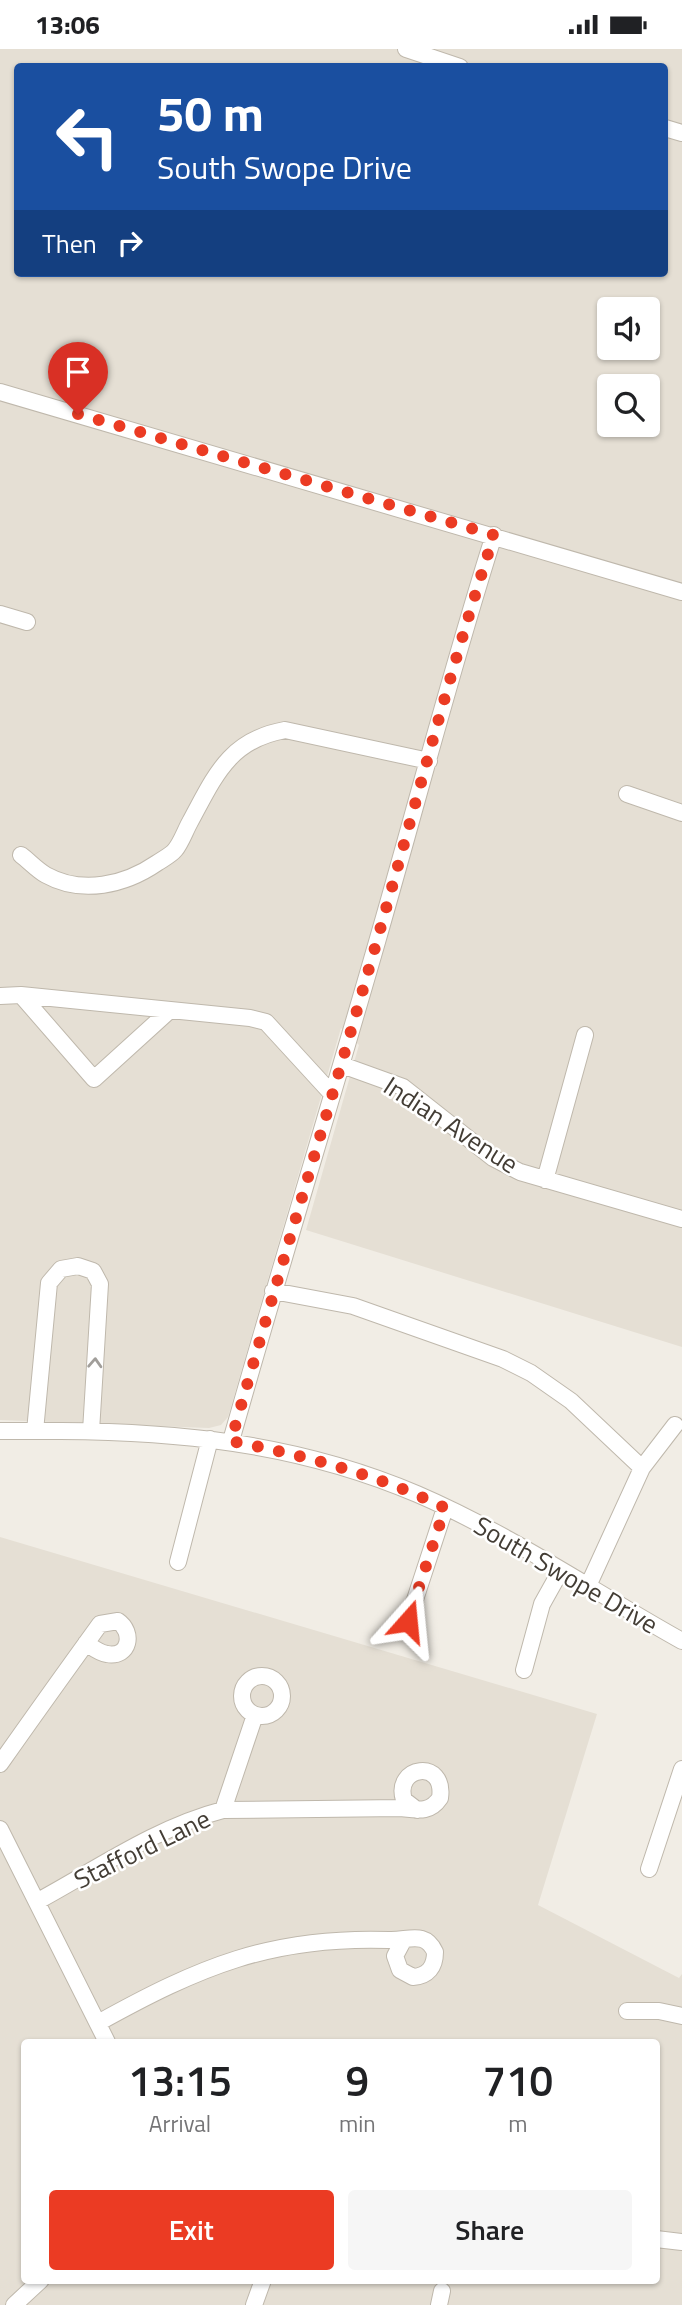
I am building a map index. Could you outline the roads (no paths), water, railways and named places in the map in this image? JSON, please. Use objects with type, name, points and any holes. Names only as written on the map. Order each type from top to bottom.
[{"type":"street","points":[[406,49],[448,63]]},
{"type":"street","points":[[0,392],[682,592]]},
{"type":"street","points":[[231,1441],[429,761],[464,630],[494,535]]},
{"type":"street","points":[[0,614],[27,622]]},
{"type":"street","points":[[21,855],[45,875],[75,886],[111,884],[143,873],[174,851],[216,774],[230,756],[248,741],[270,733],[285,730],[429,761]]},
{"type":"street","points":[[627,794],[682,813]]},
{"type":"street","points":[[0,996],[21,995],[250,1018],[266,1022],[332,1094]]},
{"type":"street","points":[[21,995],[94,1079],[170,1010]]},
{"type":"street","points":[[545,1180],[585,1035]]},
{"type":"street","name":"Indian Avenue","points":[[341,1065],[403,1087],[493,1158],[545,1180],[682,1219]]},
{"type":"street","points":[[35,1431],[49,1283],[61,1269],[78,1266],[93,1271],[100,1284],[91,1431]]},
{"type":"street","points":[[273,1291],[354,1306],[503,1359],[531,1373],[570,1401],[642,1468]]},
{"type":"street","points":[[588,1586],[642,1468],[675,1425]]},
{"type":"street","name":"South Swope Drive","points":[[0,1431],[142,1432],[231,1441],[325,1461],[417,1494],[510,1540],[682,1641]]},
{"type":"street","points":[[178,1562],[209,1439]]},
{"type":"street","points":[[408,1621],[445,1508]]},
{"type":"street","points":[[524,1670],[542,1604],[561,1570]]},
{"type":"street","points":[[0,1764],[86,1643]]},
{"type":"street","points":[[223,1810],[255,1715]]},
{"type":"street","points":[[649,1870],[682,1769]]},
{"type":"street","name":"Stafford Lane","points":[[38,1901],[138,1846],[197,1817],[223,1810],[417,1810]]},
{"type":"street","points":[[0,1829],[106,2039]]},
{"type":"street","points":[[98,2023],[189,1976],[238,1958],[289,1944],[329,1940],[403,1941]]},
{"type":"street","points":[[627,2011],[659,2011],[682,2016]]},
{"type":"street","points":[[660,2239],[682,2242]]},
{"type":"street","points":[[14,2305],[37,2284]]},
{"type":"street","points":[[254,2305],[262,2284]]}]
